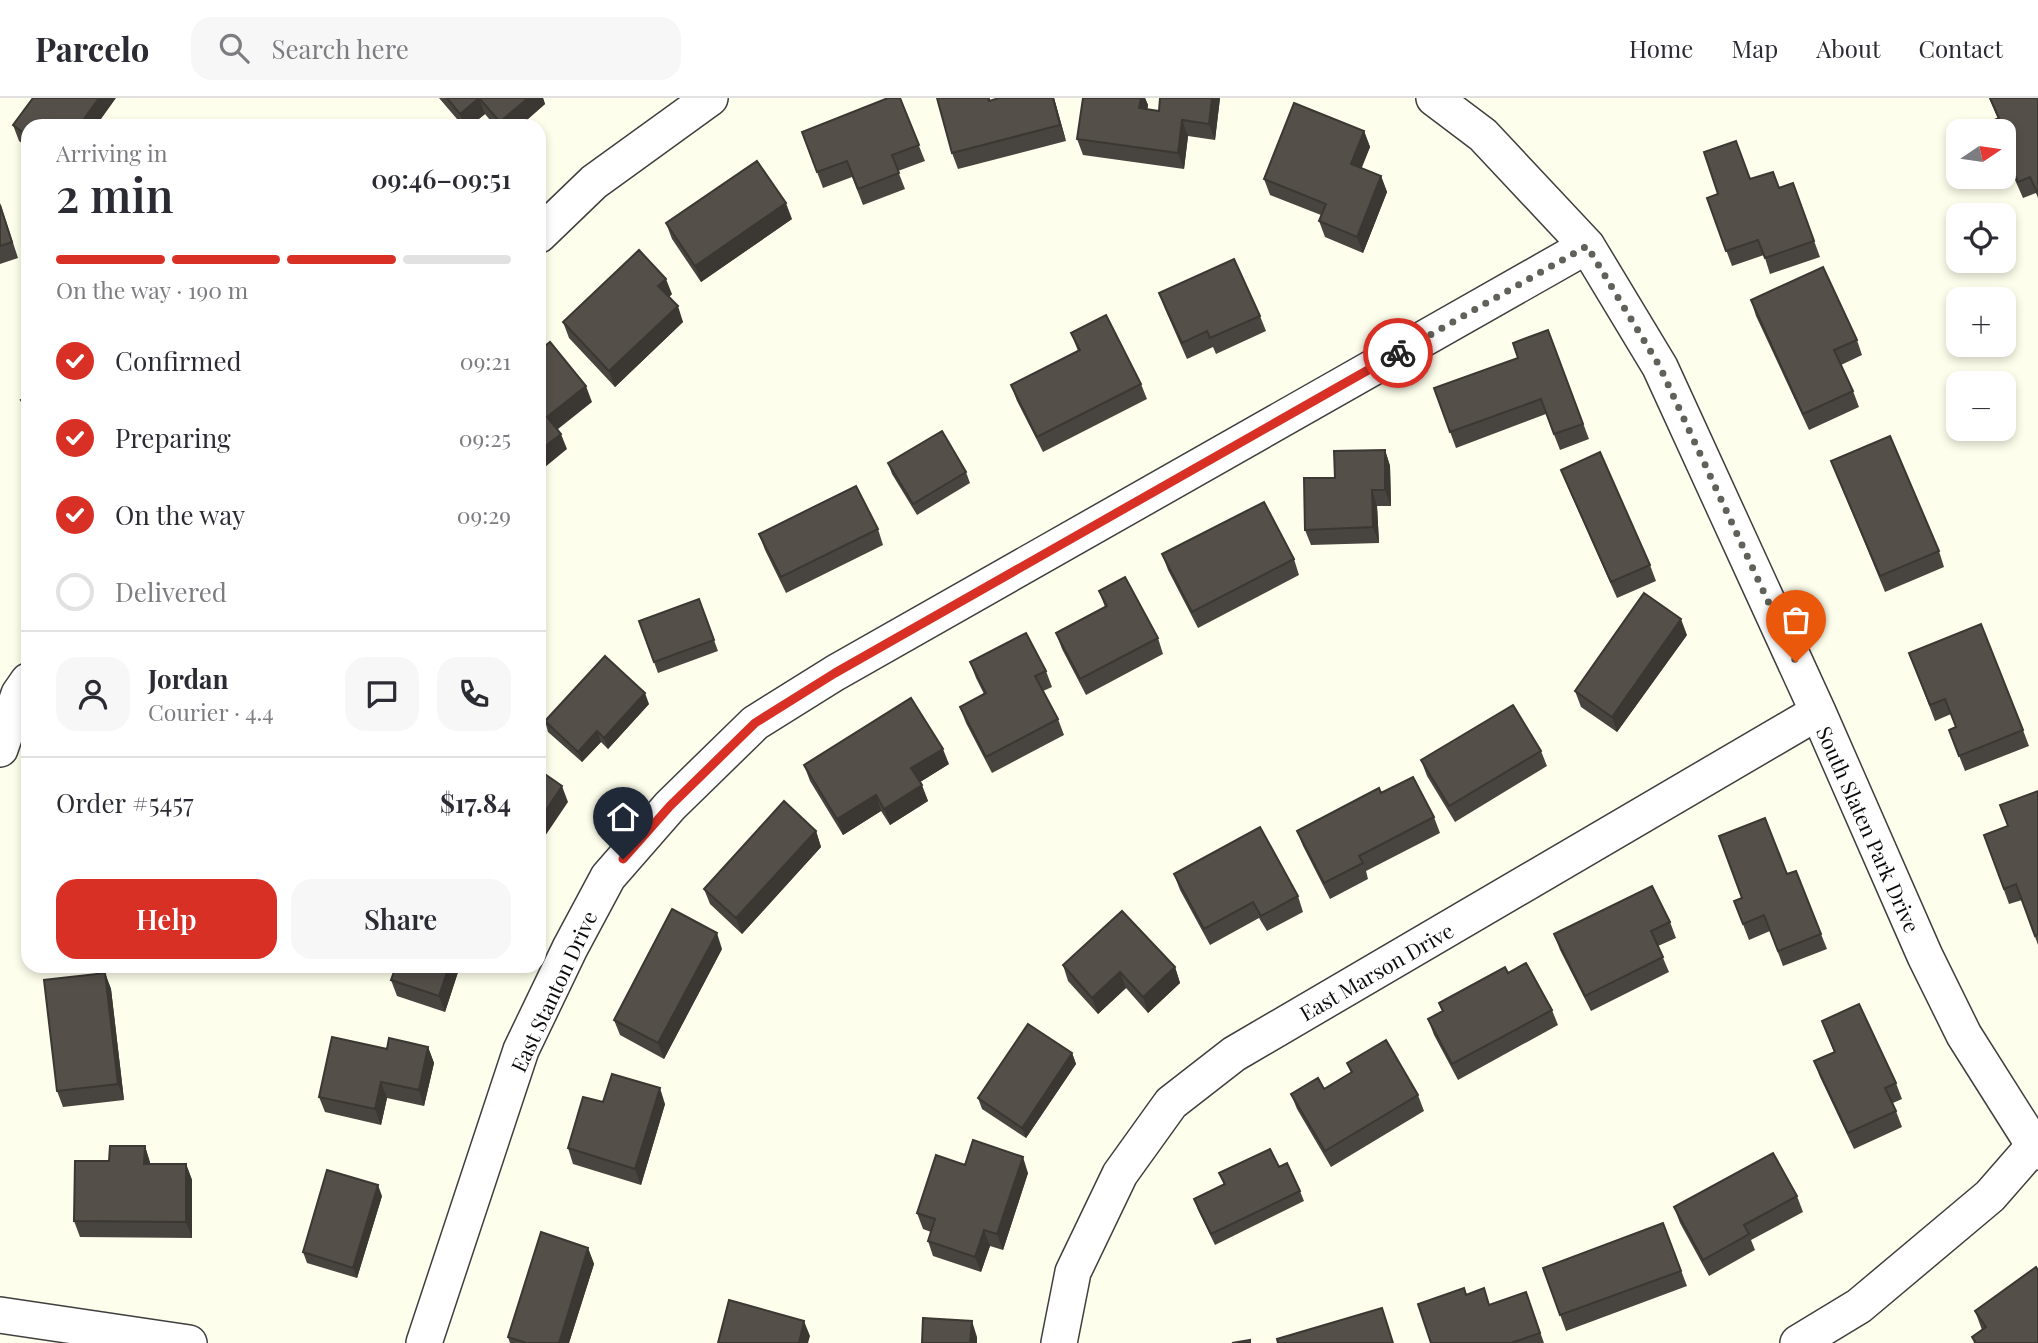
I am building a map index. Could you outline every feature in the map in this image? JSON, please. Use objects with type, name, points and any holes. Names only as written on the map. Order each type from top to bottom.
[{"type":"street","points":[[546,228],[594,182],[710,98]]},
{"type":"street","name":"South Slaten Park Drive","points":[[1447,102],[1483,135],[1587,246],[1660,367],[1818,712],[1930,968],[1964,1035],[2036,1146]]},
{"type":"street","name":"East Stanton Drive","points":[[424,1343],[521,1050],[570,948],[608,877],[670,806],[755,723],[835,673],[1587,246]]},
{"type":"street","points":[[0,746],[21,691]]},
{"type":"street","name":"East Marson Drive","points":[[1059,1343],[1073,1272],[1120,1174],[1171,1103],[1234,1054],[1818,712]]},
{"type":"street","points":[[1798,1343],[1859,1306],[1990,1196],[2036,1146]]},
{"type":"street","points":[[0,1315],[189,1343]]},
{"type":"building","points":[[33,98],[99,98],[84,119],[21,119],[21,131],[13,125]]},
{"type":"building","points":[[447,98],[479,98],[460,114]]},
{"type":"building","points":[[479,98],[528,98],[504,119],[497,119]]},
{"type":"building","points":[[888,98],[900,98],[919,145],[892,155],[899,173],[858,189],[847,161],[817,172],[802,132]]},
{"type":"building","points":[[937,98],[988,98],[989,101],[999,98],[1053,98],[1060,125],[952,153]]},
{"type":"building","points":[[1083,98],[1141,98],[1139,108],[1159,111],[1160,98],[1212,98],[1209,124],[1182,120],[1178,153],[1077,139]]},
{"type":"building","points":[[1990,98],[2038,98],[2038,194],[2030,177],[2018,182],[2016,178],[2016,119],[1997,119],[1999,118]]},
{"type":"building","points":[[1294,103],[1364,131],[1351,164],[1381,176],[1357,237],[1319,221],[1326,204],[1264,179]]},
{"type":"building","points":[[1736,141],[1750,179],[1773,172],[1779,188],[1793,183],[1814,241],[1765,258],[1758,240],[1726,251],[1707,198],[1718,194],[1704,152]]},
{"type":"building","points":[[757,161],[786,203],[695,266],[666,223]]},
{"type":"building","points":[[0,205],[12,242],[0,246]]},
{"type":"building","points":[[639,250],[666,279],[658,286],[678,306],[609,371],[563,322]]},
{"type":"building","points":[[1234,259],[1260,316],[1210,338],[1207,331],[1182,343],[1159,293]]},
{"type":"building","points":[[1823,267],[1857,340],[1834,350],[1853,391],[1803,414],[1751,300]]},
{"type":"building","points":[[1106,315],[1141,384],[1037,437],[1011,385],[1080,350],[1071,333]]},
{"type":"building","points":[[1548,330],[1583,424],[1554,434],[1541,399],[1450,432],[1434,388],[1518,358],[1513,343]]},
{"type":"building","points":[[550,342],[586,386],[547,417],[561,434],[546,446],[546,345]]},
{"type":"building","points":[[942,431],[966,472],[913,504],[888,463]]},
{"type":"building","points":[[1890,436],[1939,551],[1880,576],[1831,461]]},
{"type":"building","points":[[1385,450],[1385,490],[1372,490],[1373,527],[1305,530],[1304,478],[1335,478],[1334,451]]},
{"type":"building","points":[[1600,452],[1650,565],[1611,582],[1561,470]]},
{"type":"building","points":[[856,486],[878,529],[781,577],[759,534]]},
{"type":"building","points":[[1264,502],[1294,559],[1192,612],[1162,554]]},
{"type":"building","points":[[1125,577],[1158,638],[1080,679],[1056,633],[1107,606],[1099,591]]},
{"type":"building","points":[[1644,593],[1681,619],[1612,717],[1575,691]]},
{"type":"building","points":[[699,599],[714,640],[654,662],[639,621]]},
{"type":"building","points":[[1981,624],[2023,730],[1959,756],[1949,730],[1956,727],[1945,699],[1930,705],[1909,653]]},
{"type":"building","points":[[1026,633],[1046,671],[1035,676],[1058,719],[986,757],[960,707],[986,693],[970,662]]},
{"type":"building","points":[[605,656],[645,693],[604,738],[597,731],[578,752],[546,720]]},
{"type":"building","points":[[911,698],[943,749],[911,768],[922,785],[884,809],[876,795],[837,819],[804,765]]},
{"type":"building","points":[[1513,705],[1541,751],[1449,806],[1421,760]]},
{"type":"building","points":[[546,775],[562,786],[546,810]]},
{"type":"building","points":[[1413,777],[1434,817],[1359,856],[1363,863],[1324,883],[1297,831],[1379,788],[1381,793]]},
{"type":"building","points":[[2038,791],[2038,934],[2035,936],[2016,884],[2004,889],[1984,835],[2008,826],[2000,805]]},
{"type":"building","points":[[784,801],[816,831],[736,918],[704,889]]},
{"type":"building","points":[[1765,818],[1787,874],[1796,871],[1821,934],[1778,951],[1764,915],[1743,924],[1734,901],[1742,898],[1719,836]]},
{"type":"building","points":[[1260,827],[1298,896],[1261,916],[1253,902],[1204,929],[1174,874]]},
{"type":"building","points":[[1652,886],[1670,922],[1651,931],[1663,957],[1585,996],[1554,934]]},
{"type":"building","points":[[672,909],[717,933],[658,1043],[614,1020]]},
{"type":"building","points":[[1122,911],[1175,967],[1143,997],[1120,972],[1092,998],[1063,965]]},
{"type":"building","points":[[1526,963],[1552,1010],[1452,1064],[1428,1019],[1443,1011],[1439,1003],[1505,967],[1508,973]]},
{"type":"building","points":[[105,973],[118,1084],[57,1091],[44,980]]},
{"type":"building","points":[[394,973],[447,973],[439,996],[391,980]]},
{"type":"building","points":[[1859,1004],[1896,1083],[1885,1088],[1896,1111],[1848,1133],[1814,1061],[1835,1052],[1822,1021]]},
{"type":"building","points":[[1028,1024],[1072,1053],[1022,1128],[978,1098]]},
{"type":"building","points":[[332,1037],[387,1049],[389,1038],[428,1047],[419,1090],[381,1082],[375,1109],[319,1097]]},
{"type":"building","points":[[1386,1040],[1418,1095],[1325,1151],[1291,1094],[1318,1078],[1324,1089],[1352,1072],[1347,1063]]},
{"type":"building","points":[[612,1074],[660,1088],[635,1169],[568,1148],[583,1097],[603,1102]]},
{"type":"building","points":[[973,1140],[1023,1157],[997,1234],[984,1230],[975,1257],[928,1241],[935,1219],[917,1213],[936,1155],[965,1165]]},
{"type":"building","points":[[110,1146],[145,1146],[144,1164],[186,1164],[186,1222],[74,1221],[75,1161],[109,1161]]},
{"type":"building","points":[[1270,1149],[1279,1167],[1287,1163],[1300,1191],[1211,1234],[1194,1199],[1225,1184],[1219,1173]]},
{"type":"building","points":[[1773,1153],[1797,1196],[1744,1225],[1749,1234],[1703,1260],[1674,1207]]},
{"type":"building","points":[[327,1170],[378,1185],[353,1268],[303,1252]]},
{"type":"building","points":[[1663,1223],[1681,1271],[1560,1315],[1543,1268]]},
{"type":"building","points":[[541,1232],[588,1248],[559,1343],[526,1343],[508,1337]]},
{"type":"building","points":[[2036,1267],[2038,1343],[1976,1343],[1972,1337],[1986,1327],[1975,1311]]},
{"type":"building","points":[[1464,1288],[1466,1295],[1484,1288],[1489,1305],[1526,1292],[1540,1333],[1511,1343],[1431,1343],[1418,1304]]},
{"type":"building","points":[[729,1300],[804,1321],[799,1343],[718,1343]]},
{"type":"building","points":[[1382,1308],[1393,1343],[1278,1343],[1277,1339]]},
{"type":"building","points":[[923,1318],[972,1321],[970,1343],[922,1343]]},
{"type":"way so far","points":[[1398,353],[1587,246],[1660,367],[1796,662]]},
{"type":"route","points":[[623,859],[670,806],[755,723],[835,673],[1398,353]]}]
